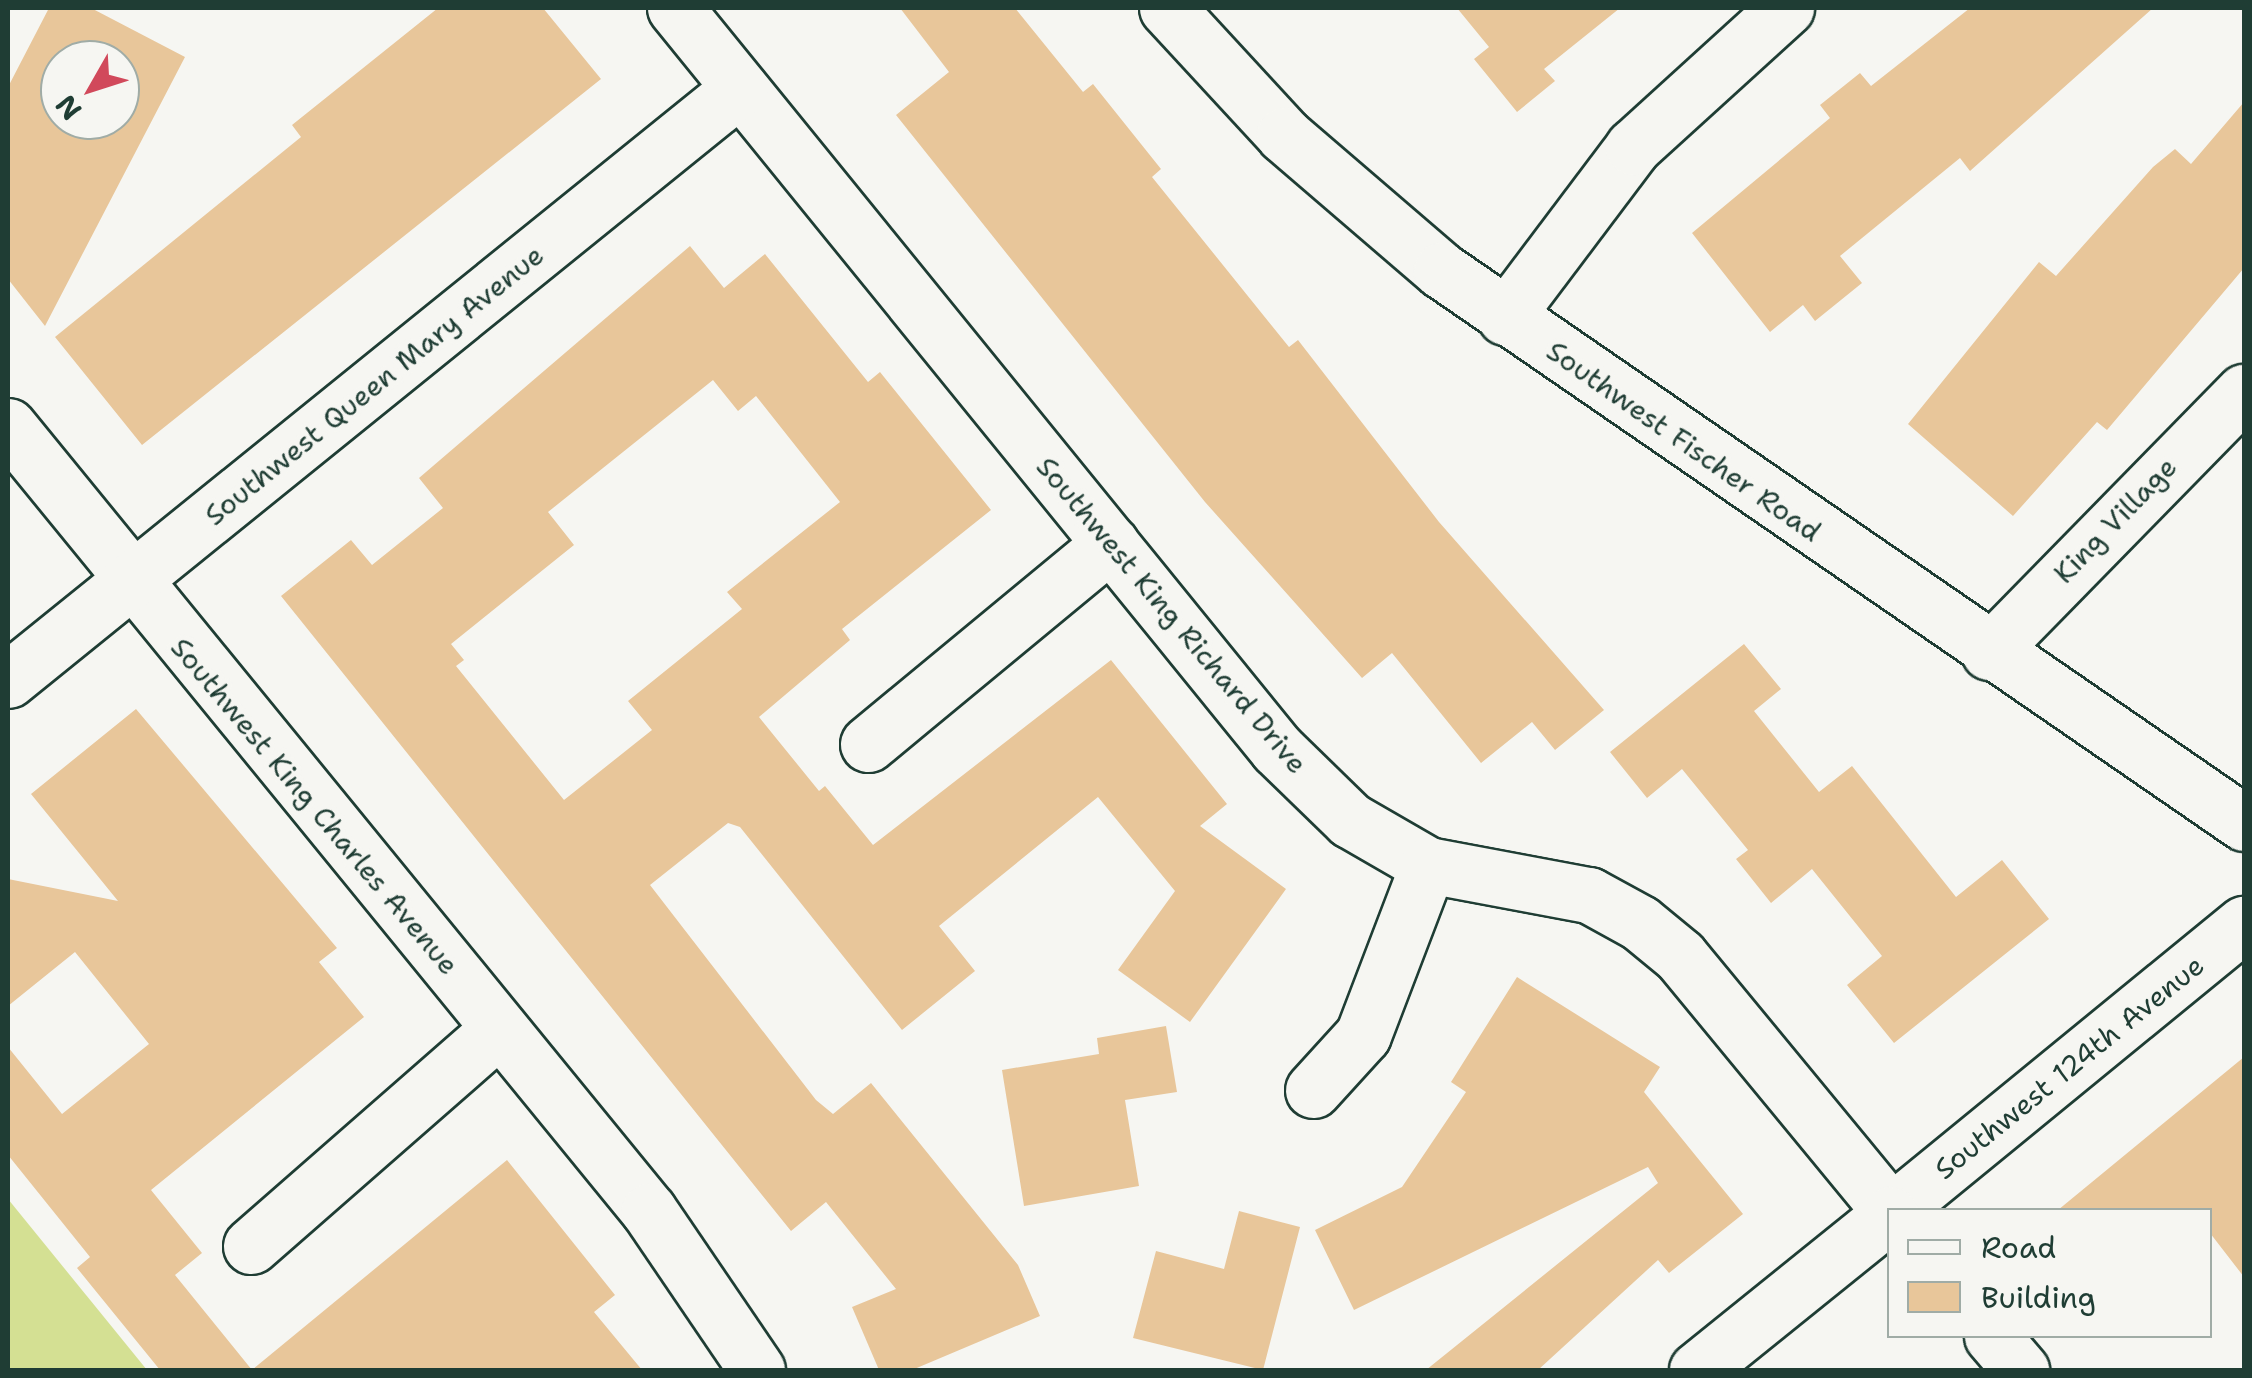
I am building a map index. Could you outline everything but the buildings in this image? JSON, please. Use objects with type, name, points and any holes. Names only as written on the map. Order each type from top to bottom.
[{"type":"street","name":"Southwest King Richard Drive","points":[[675,8],[1277,749],[1350,820],[1428,864],[1589,895],[1640,923],[1680,956],[1888,1208]]},
{"type":"street","name":"Southwest Fischer Road","points":[[1167,8],[1311,160],[1506,317],[1989,652],[2244,823]]},
{"type":"street","points":[[1506,317],[1633,147],[1757,16]]},
{"type":"street","name":"Southwest Queen Mary Avenue","points":[[8,680],[740,88]]},
{"type":"street","name":"King Village","points":[[1989,652],[2244,392]]},
{"type":"street","name":"Southwest King Charles Avenue","points":[[8,426],[131,582],[649,1211],[758,1370]]},
{"type":"street","points":[[868,744],[1110,544]]},
{"type":"street","points":[[1314,1090],[1363,1035],[1428,864]]},
{"type":"street","name":"Southwest 124th Avenue","points":[[1896,1208],[2244,924]]},
{"type":"street","points":[[251,1246],[500,1029]]},
{"type":"street","name":"Southwest 124th Avenue","points":[[1697,1370],[1887,1215]]},
{"type":"street","points":[[1994,1338],[2021,1370]]},
{"type":"green space","points":[[8,1199],[147,1370],[8,1370]]}]
